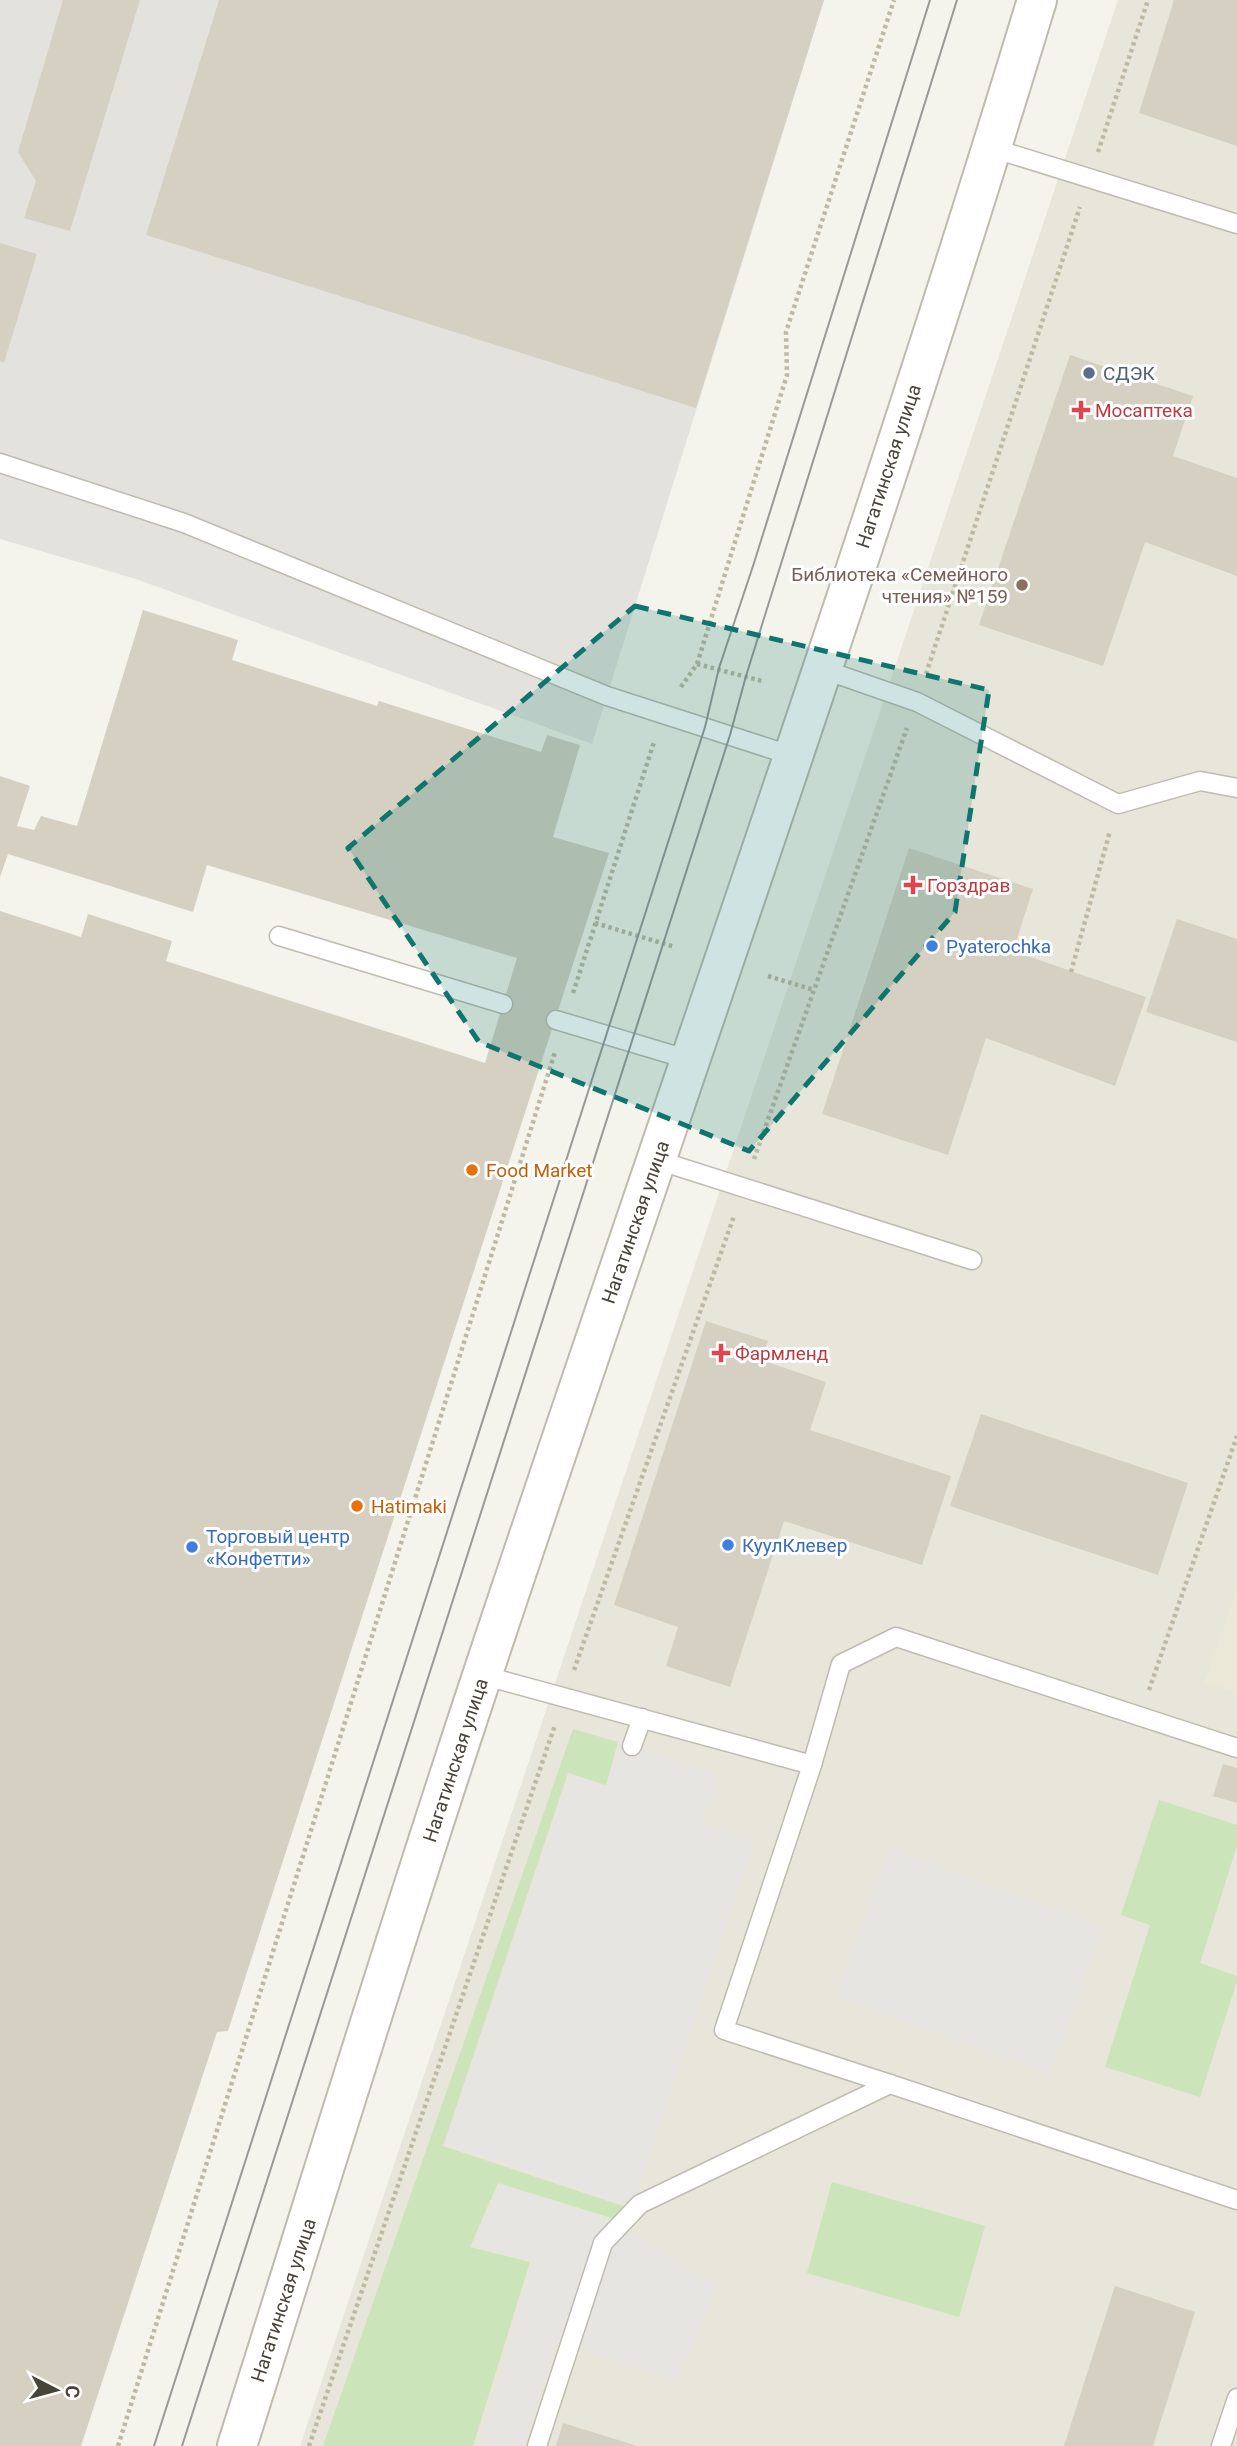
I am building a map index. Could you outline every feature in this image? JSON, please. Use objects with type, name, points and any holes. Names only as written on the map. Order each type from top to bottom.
[{"type":"street","name":"Нагатинская улица","points":[[237,2446],[482,1675],[822,669],[992,148],[1037,0]]},
{"type":"lane","points":[[992,148],[1237,224]]},
{"type":"lane","points":[[0,463],[184,523],[607,696],[793,756]]},
{"type":"lane","points":[[822,669],[917,702],[1118,804],[1200,781],[1237,788]]},
{"type":"lane","points":[[279,936],[503,1004]]},
{"type":"lane","points":[[560,1021],[690,1060]]},
{"type":"lane","points":[[657,1160],[972,1260]]},
{"type":"lane","points":[[1237,1748],[896,1637],[841,1664],[811,1765],[724,2030],[1237,2200]]},
{"type":"lane","points":[[482,1675],[811,1765]]},
{"type":"lane","points":[[632,1746],[642,1718]]},
{"type":"lane","points":[[537,2446],[603,2243],[640,2204],[890,2084]]},
{"type":"lane","points":[[1221,2446],[1237,2398]]},
{"type":"path","points":[[118,2446],[560,1021],[595,923],[663,713],[697,664],[788,375],[786,331],[894,0]]},
{"type":"path","points":[[309,2446],[564,1697],[917,702],[1148,0]]},
{"type":"path","points":[[697,664],[762,681]]},
{"type":"path","points":[[1071,972],[1118,804]]},
{"type":"path","points":[[595,923],[675,947]]},
{"type":"path","points":[[768,976],[814,990]]},
{"type":"path","points":[[1140,1716],[1237,1436]]},
{"type":"highlighted area","points":[[635,606],[989,690],[955,912],[749,1151],[479,1042],[348,848]]},
{"type":"shaded area","points":[[0,0],[824,0],[592,744],[136,579],[0,539]]},
{"type":"shaded area","points":[[1118,0],[1237,0],[1237,2446],[300,2446]]},
{"type":"shaded area","points":[[1237,1589],[1237,1692],[1204,1683]]},
{"type":"shaded area","points":[[623,1743],[718,1775],[702,1824],[754,1842],[632,2207],[445,2144],[569,1774],[607,1787]]},
{"type":"shaded area","points":[[890,1849],[1103,1927],[1050,2074],[836,1996]]},
{"type":"shaded area","points":[[501,2185],[615,2222],[718,2286],[677,2381],[557,2342],[524,2446],[480,2446],[533,2262],[474,2246]]},
{"type":"green space","points":[[573,1729],[618,1742],[606,1785],[568,1773],[443,2146],[629,2208],[618,2220],[498,2183],[470,2247],[530,2262],[473,2446],[323,2446]]},
{"type":"green space","points":[[1159,1800],[1237,1825],[1237,1846],[1200,1963],[1237,1976],[1237,1981],[1200,2097],[1105,2067],[1150,1925],[1121,1915]]},
{"type":"green space","points":[[832,2182],[985,2226],[959,2317],[807,2273]]},
{"type":"building","points":[[63,0],[140,0],[70,231],[24,218],[36,181],[18,152]]},
{"type":"building","points":[[219,0],[824,0],[696,408],[146,235]]},
{"type":"building","points":[[1174,0],[1237,0],[1237,146],[1139,113]]},
{"type":"building","points":[[0,243],[37,254],[4,363],[0,361]]},
{"type":"building","points":[[1070,355],[1193,396],[1173,456],[1237,478],[1237,576],[1145,542],[1103,666],[979,625]]},
{"type":"building","name":"Торговый центр «Конфетти»","points":[[143,610],[238,640],[232,660],[377,706],[379,701],[541,752],[547,735],[580,745],[553,837],[609,853],[228,2031],[217,2032],[81,2446],[0,2446],[0,911],[81,937],[88,914],[172,941],[166,961],[485,1063],[517,958],[207,865],[193,912],[8,854],[0,877],[0,776],[30,786],[17,826],[34,830],[41,816],[77,826]]},
{"type":"building","points":[[909,848],[1033,889],[1013,951],[1146,997],[1115,1086],[986,1038],[948,1155],[822,1114]]},
{"type":"building","points":[[1177,919],[1237,939],[1237,1042],[1146,1012]]},
{"type":"building","points":[[706,1321],[768,1341],[761,1360],[826,1382],[810,1430],[951,1476],[922,1565],[784,1521],[730,1687],[666,1666],[678,1627],[614,1605]]},
{"type":"building","points":[[981,1414],[1188,1483],[1158,1575],[950,1506]]},
{"type":"building","points":[[1223,1764],[1237,1768],[1237,1803],[1213,1796]]},
{"type":"building","points":[[1115,2286],[1195,2312],[1153,2446],[1064,2446]]},
{"type":"building","points":[[563,2423],[634,2445],[634,2446],[556,2446]]},
{"type":"tram line","points":[[154,2446],[705,727],[719,668],[930,0]]},
{"type":"tram line","points":[[182,2446],[730,735],[746,676],[957,0]]},
{"type":"place","name":"СДЭК","points":[[1089,373]]},
{"type":"place","name":"Мосаптека","points":[[1081,410]]},
{"type":"place","name":"Библиотека «Семейного чтения» №159","points":[[1022,585]]},
{"type":"place","name":"Горздрав","points":[[913,885]]},
{"type":"place","name":"Pyaterochka","points":[[932,946]]},
{"type":"place","name":"Food Market","points":[[472,1170]]},
{"type":"place","name":"Фармленд","points":[[721,1353]]},
{"type":"place","name":"Hatimaki","points":[[357,1506]]},
{"type":"place","name":"КуулКлевер","points":[[728,1545]]},
{"type":"place","name":"Торговый центр «Конфетти»","points":[[192,1547]]}]
